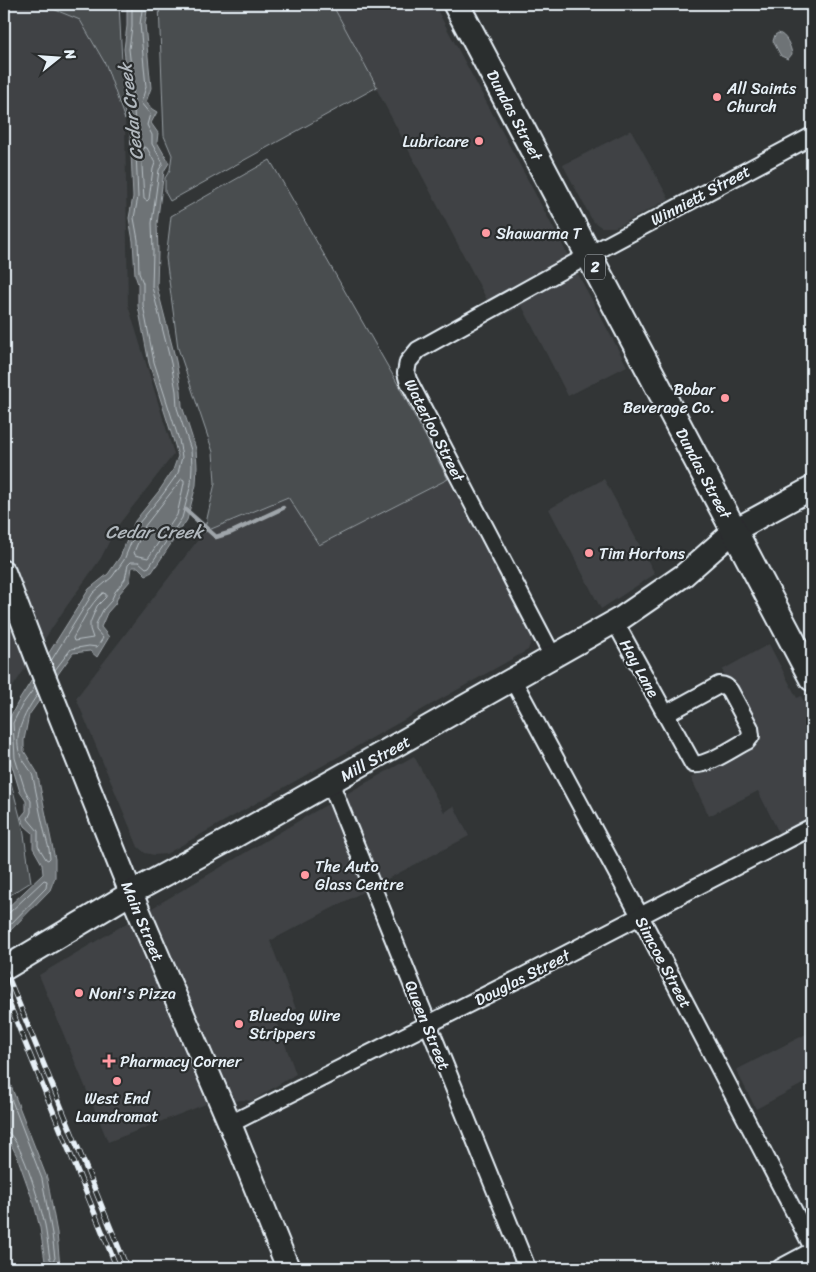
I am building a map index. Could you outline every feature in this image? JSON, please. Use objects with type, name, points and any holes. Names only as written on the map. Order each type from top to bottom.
[{"type":"main road","name":"Dundas Street","points":[[456,4],[812,678]]},
{"type":"main road","name":"Mill Street","points":[[4,969],[131,893],[230,840],[615,622],[679,579],[734,530],[812,488]]},
{"type":"main road","name":"Main Street","points":[[4,572],[131,893],[230,1124],[288,1268]]},
{"type":"street","name":"Winniett Street","points":[[589,255],[812,136]]},
{"type":"street","name":"Waterloo Street","points":[[554,657],[408,380],[406,372],[408,362],[418,350],[589,255]]},
{"type":"street","name":"Hay Lane","points":[[615,622],[690,761],[697,765],[707,762],[751,736],[750,728],[728,687],[723,685],[719,684],[666,714]]},
{"type":"street","name":"Simcoe Street","points":[[512,680],[640,916],[812,1246]]},
{"type":"street","name":"Queen Street","points":[[330,782],[527,1268]]},
{"type":"street","name":"Douglas Street","points":[[230,1124],[428,1025],[812,827]]},
{"type":"street","points":[[780,1268],[812,1251]]},
{"type":"shaded area","points":[[21,4],[33,4],[53,9],[80,20],[106,65],[125,120],[128,305],[174,454],[116,528],[101,558],[4,700],[4,12]]},
{"type":"shaded area","points":[[33,4],[119,4],[125,120],[106,65],[80,20],[53,9]]},
{"type":"shaded area","points":[[159,4],[332,4],[377,87],[170,201],[165,192],[165,178],[170,170],[172,155],[164,136]]},
{"type":"shaded area","points":[[332,4],[434,4],[627,366],[568,396],[522,306],[497,319]]},
{"type":"shaded area","points":[[631,130],[669,199],[621,225],[601,227],[591,218],[563,165]]},
{"type":"shaded area","points":[[270,160],[395,379],[448,479],[319,545],[288,497],[204,532],[215,483],[213,452],[178,348],[166,258],[171,216]]},
{"type":"shaded area","points":[[448,479],[531,636],[533,642],[531,642],[528,650],[166,854],[154,855],[145,853],[138,847],[76,698],[204,532],[288,497],[319,545]]},
{"type":"shaded area","points":[[604,479],[655,574],[601,609],[549,509]]},
{"type":"shaded area","points":[[769,644],[797,698],[801,696],[812,716],[812,819],[780,835],[758,791],[709,816],[691,778],[761,741],[722,670]]},
{"type":"shaded area","points":[[414,756],[444,812],[454,806],[469,836],[270,941],[296,1009],[275,1017],[296,1074],[252,1101],[243,1100],[206,1104],[108,1142],[39,975],[312,813]]},
{"type":"shaded area","points":[[4,764],[6,764],[23,828],[31,882],[4,899]]},
{"type":"shaded area","points":[[812,1031],[812,1079],[756,1109],[736,1070]]},
{"type":"water","name":"Cedar Creek","points":[[127,4],[148,4],[145,24],[151,88],[146,102],[157,112],[151,123],[158,133],[157,142],[169,163],[164,171],[157,224],[157,287],[176,361],[182,406],[196,449],[196,485],[187,520],[152,572],[146,575],[138,567],[132,567],[130,581],[107,613],[101,627],[109,637],[97,657],[90,651],[73,653],[29,715],[24,740],[24,751],[37,772],[55,859],[55,877],[50,890],[4,937],[4,911],[43,874],[42,864],[33,848],[33,833],[25,826],[21,817],[26,811],[26,801],[20,792],[10,759],[8,721],[89,589],[108,574],[120,557],[135,521],[173,470],[178,456],[149,363],[138,306],[138,284],[135,275],[133,241],[129,218],[133,197],[128,85],[124,49]]},
{"type":"water","points":[[778,33],[786,38],[789,45],[792,54],[788,59],[781,56],[773,41]]},
{"type":"water","points":[[4,1076],[11,1086],[47,1178],[57,1233],[60,1268],[46,1268],[34,1204],[17,1156],[4,1131]]},
{"type":"waterway","points":[[186,510],[216,537],[232,532],[283,508]]},
{"type":"railway","points":[[4,967],[127,1268]]},
{"type":"railway","points":[[4,991],[117,1268]]},
{"type":"place","name":"All Saints Church","points":[[717,97]]},
{"type":"place","name":"Lubricare","points":[[479,141]]},
{"type":"place","name":"Shawarma T","points":[[486,233]]},
{"type":"place","name":"Bobar Beverage Co.","points":[[725,398]]},
{"type":"place","name":"Tim Hortons","points":[[589,553]]},
{"type":"place","name":"The Auto Glass Centre","points":[[305,875]]},
{"type":"place","name":"Noni's Pizza","points":[[79,993]]},
{"type":"place","name":"Bluedog Wire Strippers","points":[[239,1024]]},
{"type":"place","name":"Pharmacy Corner","points":[[109,1061]]},
{"type":"place","name":"West End Laundromat","points":[[117,1081]]}]
